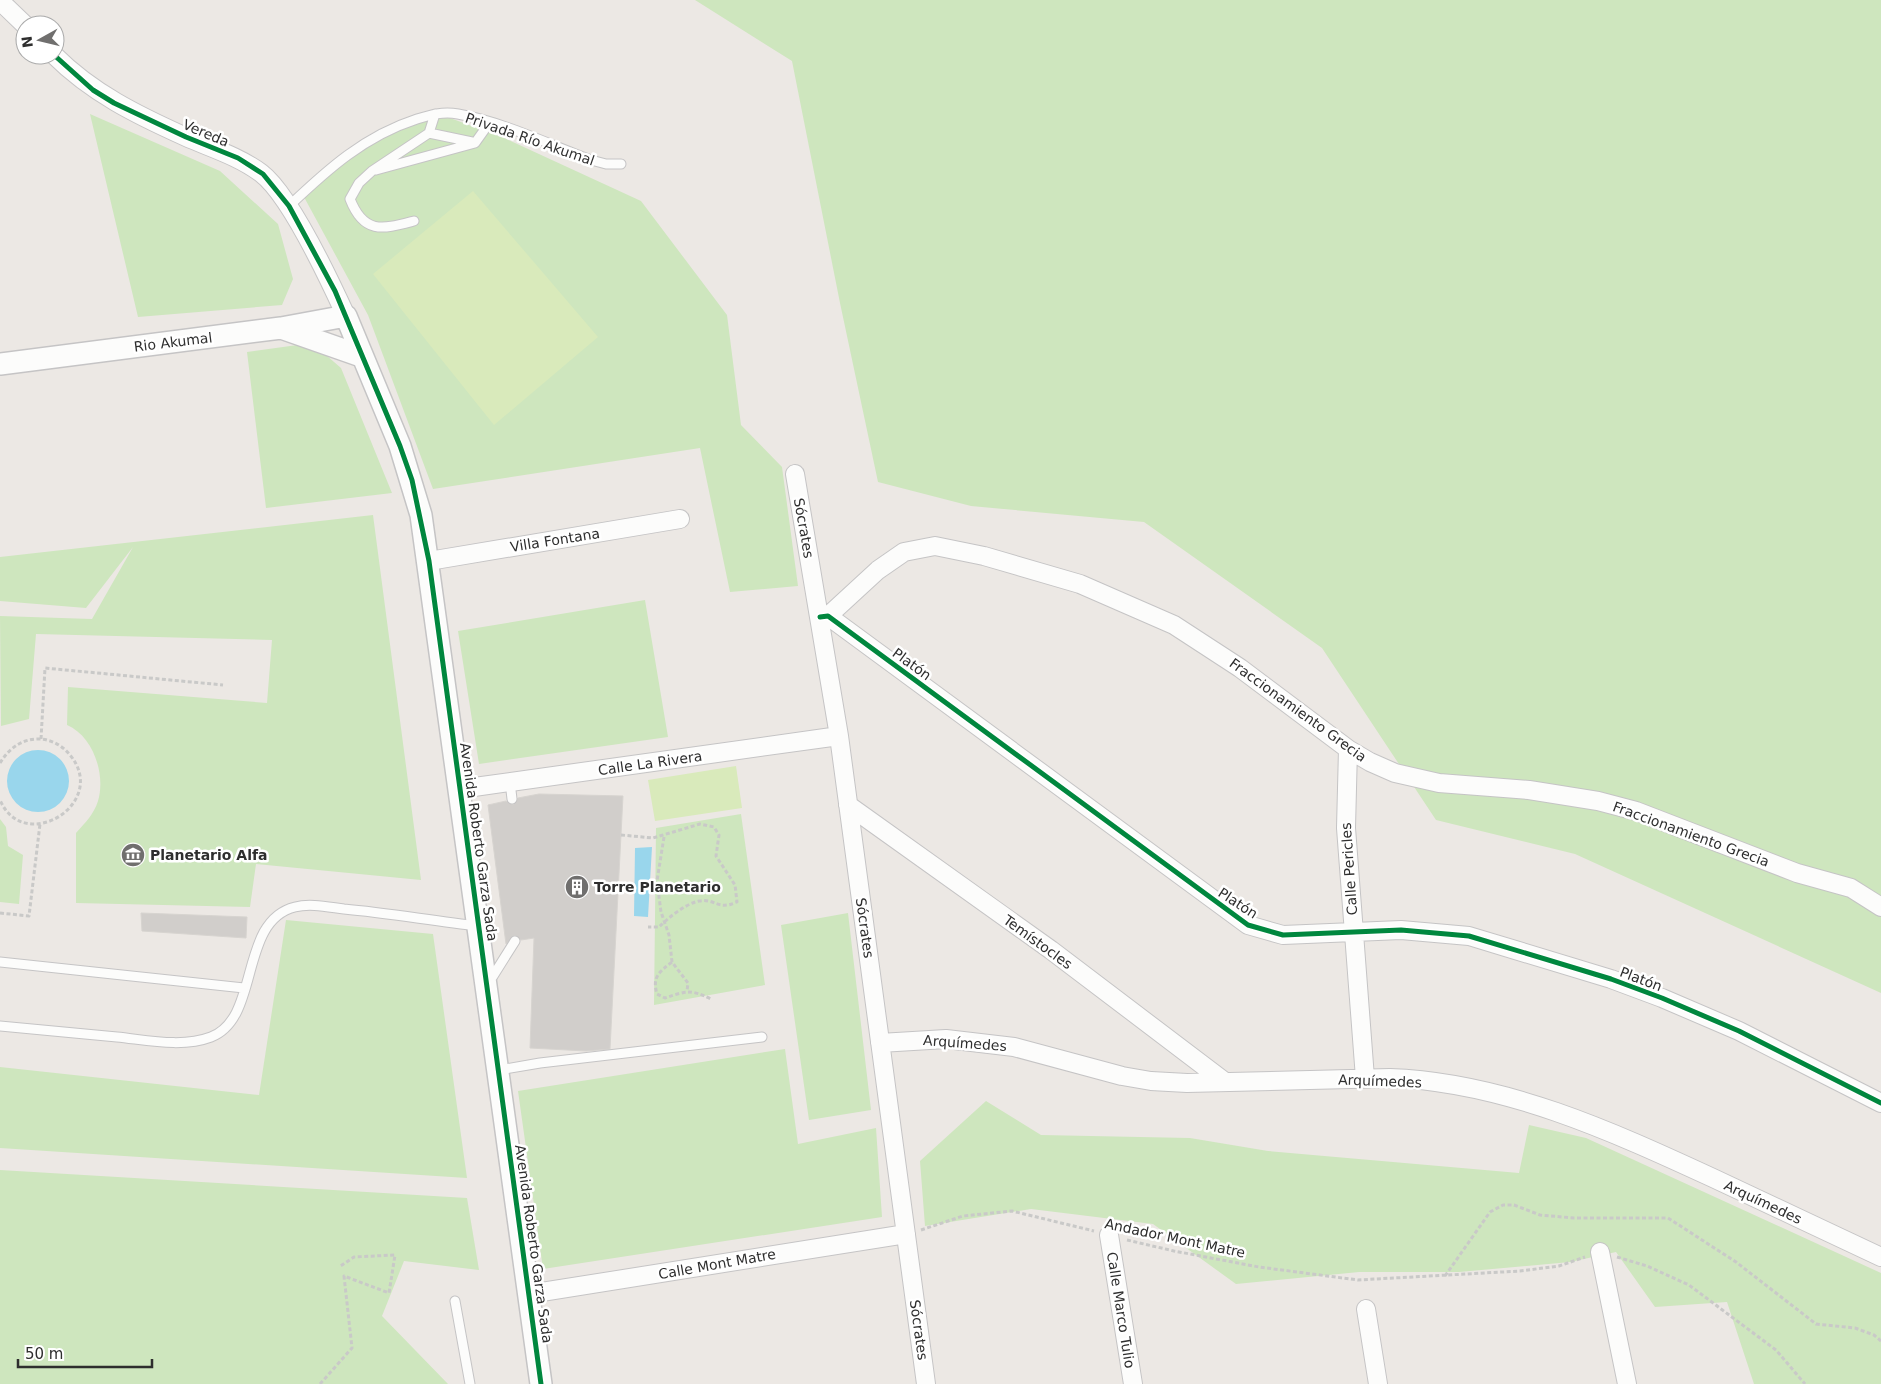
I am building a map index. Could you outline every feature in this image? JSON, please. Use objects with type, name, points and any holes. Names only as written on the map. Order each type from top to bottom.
[{"type":"street","points":[[1,2],[21,0]]},
{"type":"street","points":[[1,2],[15,15]]},
{"type":"street","name":"Vereda","points":[[65,65],[93,90],[114,103],[186,137],[238,158],[263,174],[289,206],[346,316]]},
{"type":"street","name":"Rio Akumal","points":[[0,364],[281,328],[346,316]]},
{"type":"street","name":"Avenida Roberto Garza Sada","points":[[346,316],[400,446],[412,480],[429,561],[541,1384]]},
{"type":"street","points":[[281,328],[361,356]]},
{"type":"street","name":"Sócrates","points":[[795,474],[824,616],[926,1384]]},
{"type":"street","name":"Villa Fontana","points":[[429,561],[680,519]]},
{"type":"street","name":"Fraccionamiento Grecia","points":[[824,616],[878,570],[904,552],[935,546],[957,549],[1080,584],[1174,625],[1240,668],[1348,749],[1370,762],[1417,779],[1598,800],[1636,811],[1798,873],[1851,888],[1881,907]]},
{"type":"street","name":"Platón","points":[[824,616],[1248,925],[1283,935],[1354,934],[1401,930],[1469,936],[1611,979],[1739,1031],[1881,1104]]},
{"type":"street","name":"Calle La Rivera","points":[[460,789],[511,791],[840,736]]},
{"type":"street","name":"Calle Pericles","points":[[1348,749],[1346,828],[1366,1078]]},
{"type":"street","name":"Temístocles","points":[[848,804],[1051,950],[1225,1082]]},
{"type":"street","name":"Arquímedes","points":[[880,1043],[921,1039],[977,1041],[1014,1046],[1122,1076],[1178,1082],[1366,1078],[1412,1079],[1475,1089],[1590,1123],[1881,1257]]},
{"type":"street","name":"Calle Mont Matre","points":[[529,1294],[906,1234]]},
{"type":"street","name":"Calle Marco Tulio","points":[[1109,1235],[1133,1384]]},
{"type":"street","points":[[1600,1252],[1627,1384]]},
{"type":"street","points":[[1366,1309],[1378,1384]]},
{"type":"lane","name":"Privada Río Akumal","points":[[289,206],[350,152],[384,132],[435,114],[456,113],[490,122],[591,160],[606,164],[621,164]]},
{"type":"lane","points":[[414,221],[378,229],[367,224],[355,212],[350,199],[353,191],[372,171],[429,133],[435,114]]},
{"type":"lane","points":[[372,171],[474,143],[490,122]]},
{"type":"lane","points":[[429,133],[474,143]]},
{"type":"lane","points":[[0,1026],[171,1042],[196,1041],[222,1032],[232,1022],[256,953],[268,926],[274,918],[293,907],[310,905],[397,914],[479,926]]},
{"type":"lane","points":[[486,979],[493,976],[515,941]]},
{"type":"lane","points":[[0,962],[244,988]]},
{"type":"lane","points":[[499,1070],[540,1063],[762,1037]]},
{"type":"lane","points":[[455,1301],[470,1384]]},
{"type":"path","points":[[41,739],[45,668],[223,685]]},
{"type":"path","points":[[0,763],[5,754],[15,745],[28,740],[41,739],[54,742],[66,750],[74,760],[79,772],[80,787],[76,801],[67,813],[54,820],[40,824],[26,822],[13,816],[0,800]]},
{"type":"path","points":[[0,912],[30,916],[40,824]]},
{"type":"path","points":[[621,835],[653,838],[664,837],[700,824],[714,828],[719,835],[716,856],[735,884],[737,902],[726,907],[699,901],[659,927],[648,927]]},
{"type":"path","points":[[664,837],[657,881],[664,922],[669,935],[672,962],[688,983],[686,991]]},
{"type":"path","points":[[672,962],[658,973],[654,983],[657,994],[665,998],[686,991],[697,992],[711,999]]},
{"type":"path","points":[[1445,1276],[1490,1212],[1503,1205],[1514,1205],[1540,1215],[1574,1218],[1668,1218],[1736,1262],[1816,1324],[1855,1328],[1874,1335],[1881,1341]]},
{"type":"path","points":[[1600,1252],[1647,1266],[1689,1285],[1776,1350],[1805,1384]]},
{"type":"path","points":[[320,1384],[352,1348],[344,1276],[390,1293],[395,1255],[354,1257],[339,1267]]},
{"type":"green space","points":[[695,0],[1881,0],[1881,993],[1575,854],[1436,820],[1322,648],[1144,522],[971,506],[878,482],[792,61]]},
{"type":"green space","points":[[90,114],[220,171],[278,224],[293,279],[282,305],[138,317]]},
{"type":"green space","points":[[442,115],[504,138],[641,201],[727,315],[741,425],[782,467],[798,586],[730,592],[700,448],[433,489],[368,315],[304,197],[361,142]]},
{"type":"green space","points":[[473,191],[598,337],[494,425],[373,274]]},
{"type":"green space","points":[[312,343],[341,368],[392,493],[266,508],[247,352]]},
{"type":"green space","points":[[373,515],[421,880],[256,864],[250,907],[76,903],[76,833],[89,818],[96,806],[100,790],[100,779],[99,768],[90,747],[76,730],[67,725],[68,687],[267,703],[272,640],[36,634],[29,719],[1,726],[0,616],[92,619],[133,547],[86,608],[0,601],[0,557]]},
{"type":"green space","points":[[645,600],[668,737],[479,764],[458,631]]},
{"type":"green space","points":[[736,766],[742,808],[655,821],[648,780]]},
{"type":"green space","points":[[741,814],[765,985],[654,1005],[656,828]]},
{"type":"green space","points":[[0,819],[6,827],[8,846],[23,855],[19,904],[0,902]]},
{"type":"green space","points":[[848,913],[871,1110],[809,1120],[781,925]]},
{"type":"green space","points":[[286,920],[433,934],[467,1178],[0,1148],[0,1067],[259,1095]]},
{"type":"green space","points":[[785,1049],[798,1144],[876,1128],[882,1217],[543,1269],[518,1091]]},
{"type":"green space","points":[[986,1101],[1041,1135],[1190,1138],[1268,1151],[1519,1173],[1529,1125],[1586,1138],[1881,1273],[1881,1384],[1754,1384],[1727,1302],[1655,1307],[1616,1252],[1570,1262],[1459,1272],[1359,1272],[1236,1284],[1153,1224],[1031,1209],[925,1226],[920,1161]]},
{"type":"green space","points":[[0,1170],[467,1198],[479,1270],[404,1261],[382,1316],[448,1384],[0,1384]]},
{"type":"water","points":[[32,750],[44,750],[60,759],[67,769],[69,781],[67,793],[60,803],[44,812],[32,812],[21,807],[12,798],[7,787],[7,775],[12,764],[21,755]]},
{"type":"water","points":[[652,847],[648,917],[634,916],[635,848]]},
{"type":"building","name":"Torre Planetario","points":[[539,794],[623,796],[610,1049],[586,1051],[530,1048],[534,938],[521,940],[515,935],[506,944],[488,805],[506,801],[513,805],[518,798]]},
{"type":"building","points":[[141,913],[247,917],[246,938],[142,931]]},
{"type":"cycle path","points":[[65,65],[93,90],[114,103],[186,137],[238,158],[263,174],[289,206],[335,291],[400,446],[412,480],[429,561],[541,1384]]},
{"type":"cycle path","points":[[820,617],[828,616],[1248,925],[1283,935],[1401,930],[1469,936],[1611,979],[1662,998],[1739,1031],[1881,1103]]},
{"type":"place","name":"Planetario Alfa","points":[[133,855]]},
{"type":"place","name":"Torre Planetario","points":[[577,887]]}]
